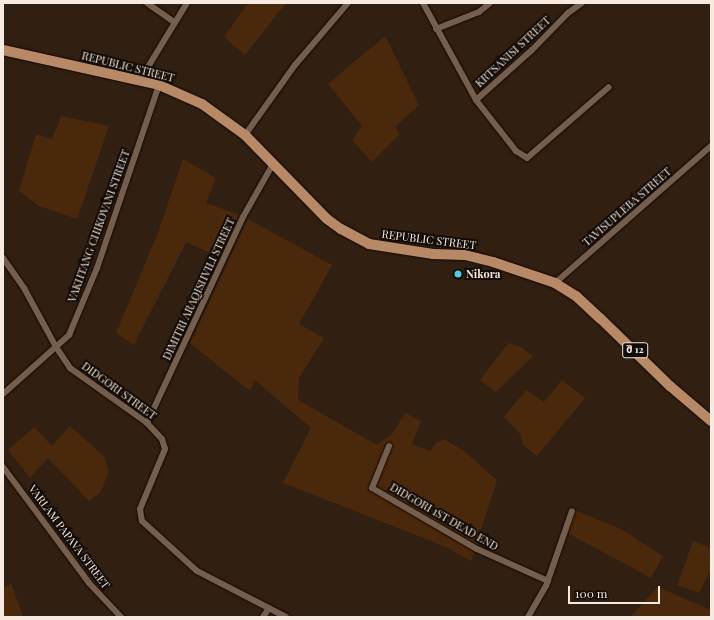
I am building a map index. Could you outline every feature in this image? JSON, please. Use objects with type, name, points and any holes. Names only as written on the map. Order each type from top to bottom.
[{"type":"main road","name":"REPUBLIC STREET","points":[[3,50],[159,85],[202,104],[244,135],[327,219],[340,229],[369,244],[433,254],[465,255],[493,262],[555,283],[576,296],[670,386],[711,421]]},
{"type":"street","points":[[147,3],[174,22]]},
{"type":"street","points":[[140,80],[187,3]]},
{"type":"street","points":[[244,135],[295,65],[348,3]]},
{"type":"street","points":[[423,3],[476,100],[516,151],[527,158],[609,88]]},
{"type":"street","points":[[436,29],[480,12],[490,3]]},
{"type":"street","name":"KRTSANISI STREET","points":[[476,100],[526,56],[568,13],[582,3]]},
{"type":"street","name":"VAKHTANG CHIKOVANI STREET","points":[[3,394],[69,335],[97,268],[159,85]]},
{"type":"street","name":"TAVISUPLEBA STREET","points":[[555,283],[711,146]]},
{"type":"street","name":"DIMITRI ARAQISHVILI STREET","points":[[147,423],[243,216],[273,164]]},
{"type":"street","name":"DIDGORI STREET","points":[[3,258],[24,288],[56,347],[79,376],[147,423],[162,438],[165,449],[140,509],[142,521],[197,571],[286,617]]},
{"type":"street","name":"DIDGORI 1ST DEAD END","points":[[389,446],[372,488],[477,549],[548,581]]},
{"type":"street","name":"VARLAM PAPAVA STREET","points":[[3,467],[89,583],[121,617]]},
{"type":"street","points":[[528,617],[548,581],[572,511]]},
{"type":"street","points":[[263,617],[269,608]]},
{"type":"shaded area","points":[[248,3],[286,3],[245,55],[224,37]]},
{"type":"shaded area","points":[[385,36],[419,105],[395,127],[400,134],[372,162],[352,140],[362,126],[328,84]]},
{"type":"shaded area","points":[[61,116],[109,126],[77,219],[39,206],[19,191],[36,134],[52,139]]},
{"type":"shaded area","points":[[183,159],[216,178],[206,203],[240,215],[221,258],[186,242],[134,345],[116,333],[157,235]]},
{"type":"shaded area","points":[[248,219],[332,265],[299,324],[324,338],[299,378],[298,400],[377,445],[392,434],[405,413],[421,421],[412,444],[430,451],[436,443],[444,439],[463,450],[497,480],[471,561],[444,546],[283,483],[311,428],[255,380],[250,391],[190,343]]},
{"type":"shaded area","points":[[508,343],[519,346],[533,356],[496,392],[480,380]]},
{"type":"shaded area","points":[[562,380],[585,398],[537,456],[523,445],[521,435],[504,417],[526,390],[544,402]]},
{"type":"shaded area","points":[[70,426],[104,456],[109,472],[100,493],[89,501],[48,458],[30,478],[8,450],[34,427],[52,446]]},
{"type":"shaded area","points":[[575,510],[621,529],[663,556],[651,578],[567,533]]},
{"type":"shaded area","points":[[693,541],[711,548],[711,570],[699,593],[677,585]]},
{"type":"shaded area","points":[[11,583],[23,617],[3,617],[3,589]]},
{"type":"shaded area","points":[[658,587],[711,610],[711,617],[630,617]]},
{"type":"place","name":"Nikora","points":[[458,274]]}]
